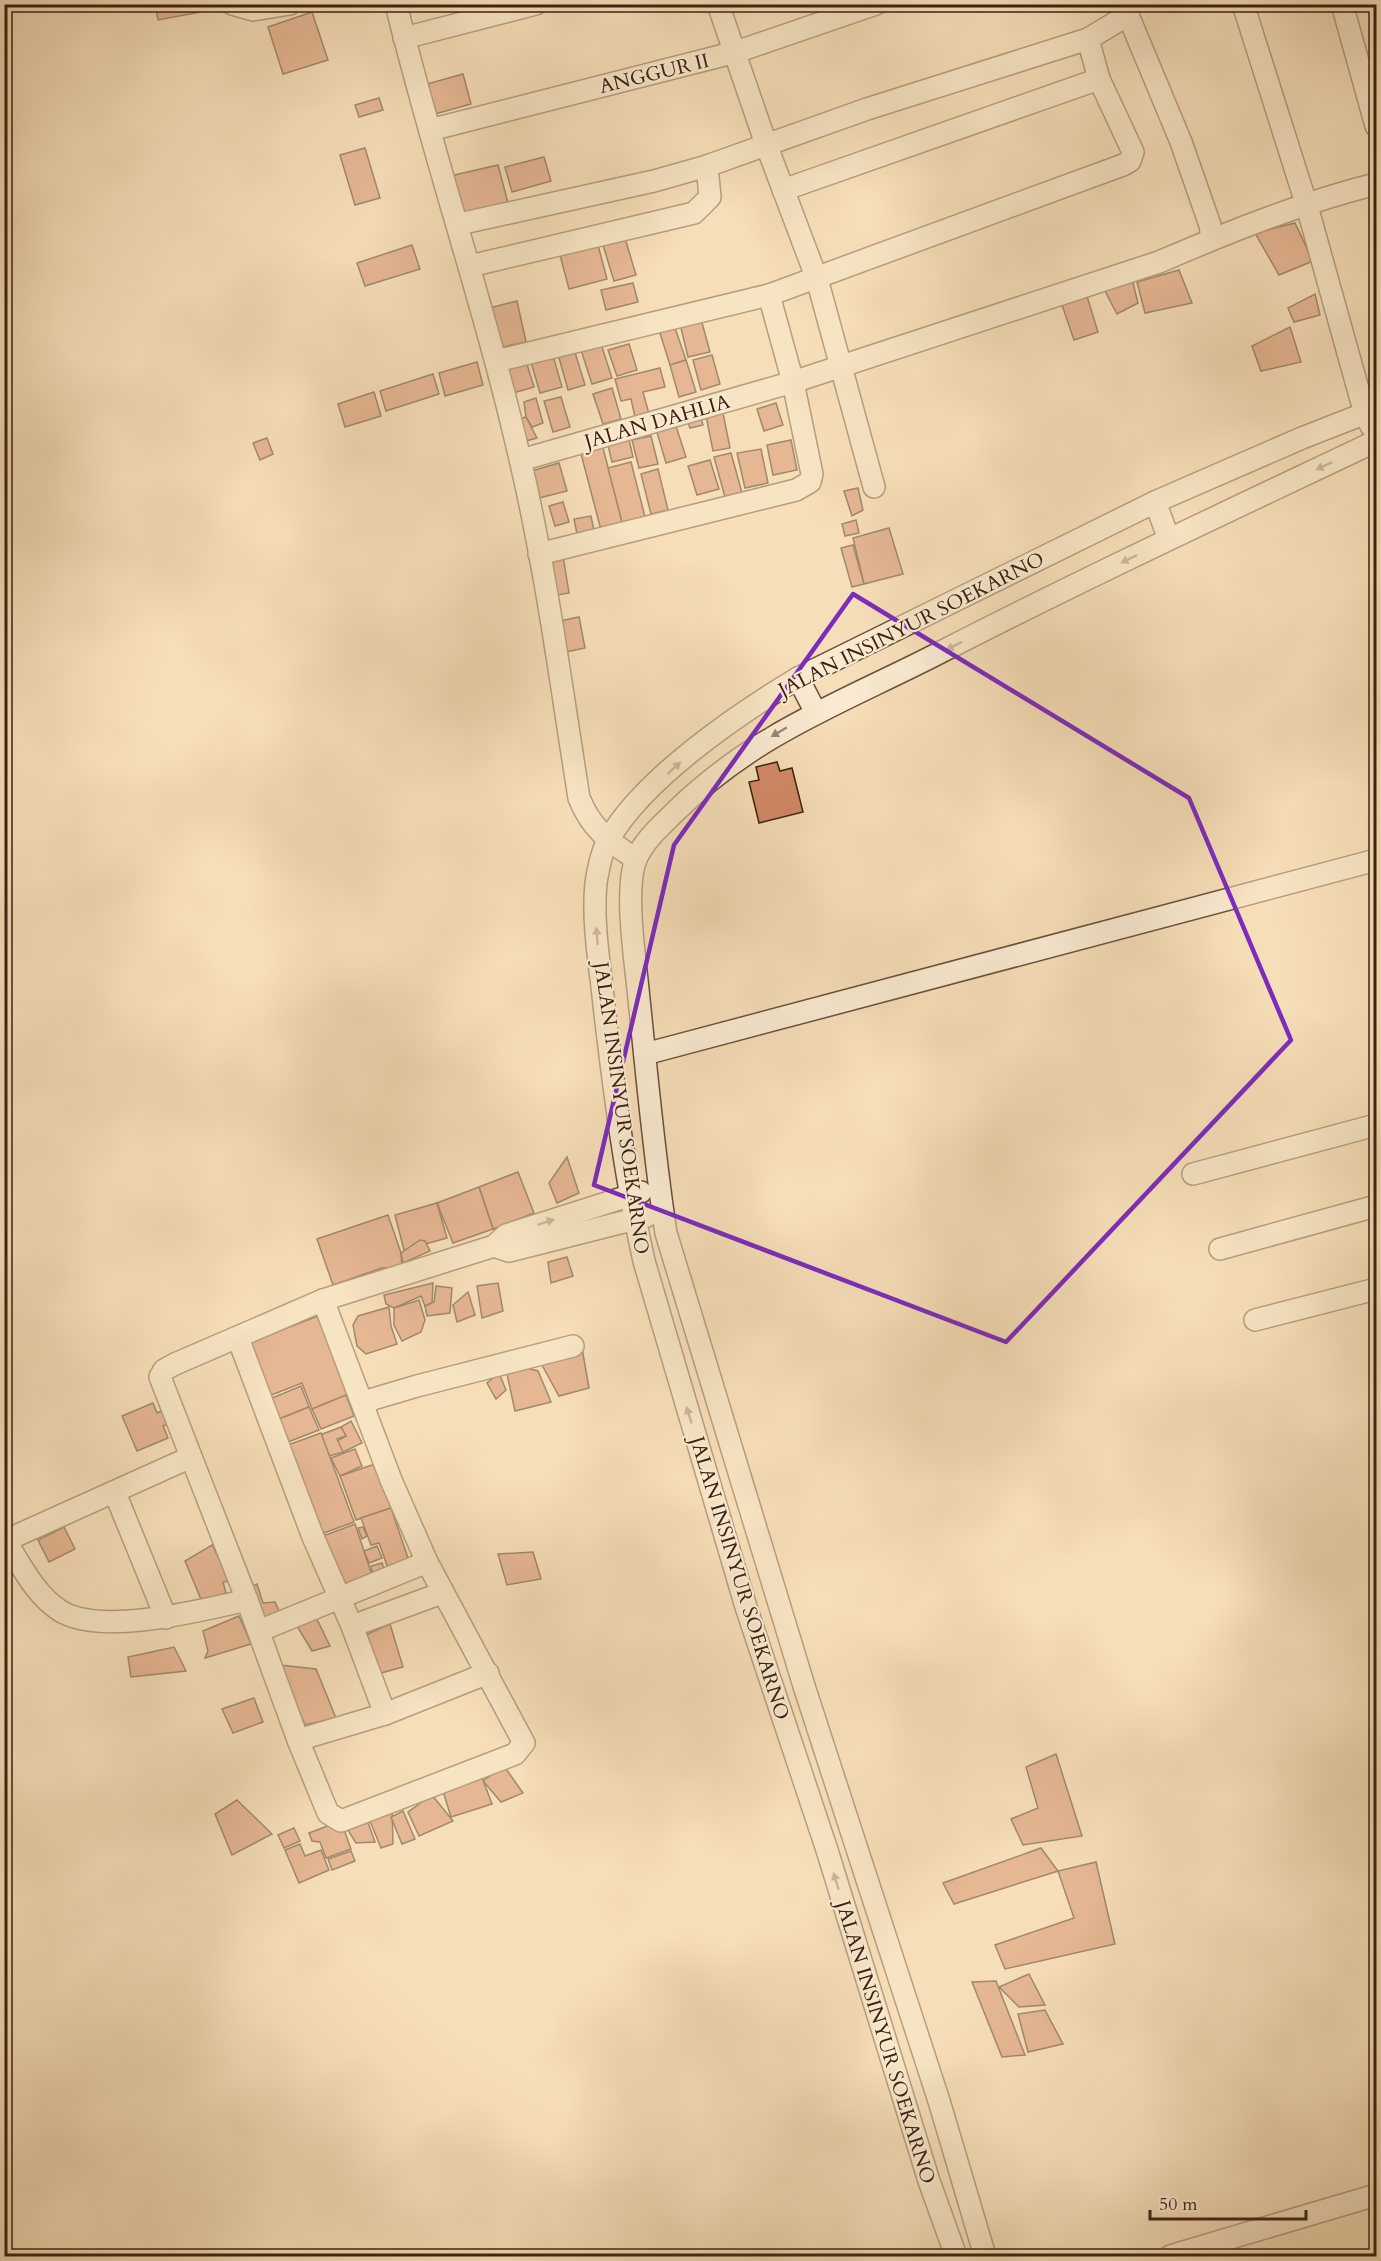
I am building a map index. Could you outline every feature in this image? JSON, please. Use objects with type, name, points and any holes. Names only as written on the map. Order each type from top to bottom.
[{"type":"street","points":[[231,4],[254,10],[290,4]]},
{"type":"street","points":[[396,4],[430,130],[459,224],[521,460],[539,554],[579,798],[592,824],[608,841],[636,859]]},
{"type":"street","points":[[404,38],[536,4]]},
{"type":"street","points":[[718,4],[766,144],[817,279],[874,487]]},
{"type":"street","name":"ANGGUR II","points":[[430,130],[736,52],[876,4]]},
{"type":"street","points":[[1243,4],[1371,411],[1377,439]]},
{"type":"street","points":[[1342,4],[1377,126]]},
{"type":"street","points":[[459,224],[654,181],[707,166],[766,144],[1088,39],[1127,10],[1181,142],[1212,232],[1212,239]]},
{"type":"street","points":[[496,361],[769,295],[1130,161],[1133,152],[1100,80],[1088,39]]},
{"type":"street","points":[[783,190],[1100,80]]},
{"type":"street","points":[[470,266],[694,213],[703,207],[710,197],[707,166]]},
{"type":"street","name":"JALAN DAHLIA","points":[[521,460],[793,382],[1160,262],[1212,239],[1377,184]]},
{"type":"street","points":[[539,554],[803,487],[810,482],[812,474],[793,382],[769,295]]},
{"type":"street","name":"JALAN INSINYUR SOEKARNO","points":[[956,2256],[929,2181],[746,1607],[644,1261],[630,1196],[609,1046],[595,913],[597,881],[608,841],[651,788],[684,759],[759,701],[798,678],[1155,502],[1302,438],[1371,411]]},
{"type":"street","name":"JALAN INSINYUR SOEKARNO","points":[[985,2256],[939,2101],[800,1675],[689,1313],[663,1212],[645,1054],[631,893],[636,859],[649,837],[706,782],[752,748],[816,713],[1377,439]]},
{"type":"street","points":[[1155,502],[1169,539]]},
{"type":"street","points":[[798,678],[816,713]]},
{"type":"street","points":[[645,1054],[1377,860]]},
{"type":"street","points":[[1193,1174],[1377,1125]]},
{"type":"street","points":[[323,1300],[391,1480],[427,1562],[522,1735],[524,1743],[522,1748],[506,1757],[346,1821],[337,1821],[328,1813],[298,1740],[248,1600],[160,1377],[164,1370],[175,1364],[323,1300],[494,1246],[506,1235],[659,1185]]},
{"type":"street","points":[[1220,1249],[1377,1206]]},
{"type":"street","points":[[494,1246],[508,1251],[663,1212]]},
{"type":"street","points":[[1255,1320],[1377,1289]]},
{"type":"street","points":[[238,1338],[313,1538],[352,1626],[385,1714]]},
{"type":"street","points":[[363,1402],[573,1346]]},
{"type":"street","points":[[191,1457],[115,1494],[9,1539],[8,1545],[48,1600],[75,1618],[98,1620],[166,1618],[248,1600]]},
{"type":"street","points":[[115,1494],[166,1618]]},
{"type":"street","points":[[259,1631],[427,1562]]},
{"type":"street","points":[[352,1626],[442,1593]]},
{"type":"street","points":[[298,1740],[385,1714],[488,1673]]},
{"type":"street","points":[[772,1683],[800,1675]]},
{"type":"street","points":[[1170,2256],[1377,2195]]},
{"type":"highlighted area","points":[[853,594],[1189,798],[1291,1040],[1006,1342],[594,1185],[674,845]]},
{"type":"building","points":[[155,4],[199,4],[201,12],[158,20]]},
{"type":"building","points":[[312,12],[328,60],[283,74],[268,27]]},
{"type":"building","points":[[463,74],[471,104],[435,114],[427,84]]},
{"type":"building","points":[[379,98],[383,110],[359,117],[355,105]]},
{"type":"building","points":[[365,148],[380,198],[355,205],[340,155]]},
{"type":"building","points":[[544,157],[551,181],[512,192],[505,167]]},
{"type":"building","points":[[498,165],[508,203],[460,215],[450,176]]},
{"type":"building","points":[[1295,223],[1313,261],[1279,275],[1255,233]]},
{"type":"building","points":[[625,238],[636,275],[614,281],[603,245]]},
{"type":"building","points":[[412,245],[420,269],[365,286],[357,263]]},
{"type":"building","points":[[598,245],[607,279],[569,289],[560,255]]},
{"type":"building","points":[[1179,270],[1192,303],[1145,313],[1137,282]]},
{"type":"building","points":[[1131,275],[1138,303],[1117,314],[1104,289]]},
{"type":"building","points":[[633,283],[638,302],[606,310],[601,290]]},
{"type":"building","points":[[1086,293],[1098,332],[1074,340],[1062,305]]},
{"type":"building","points":[[1315,294],[1320,315],[1294,322],[1288,308]]},
{"type":"building","points":[[517,301],[526,342],[498,348],[489,308]]},
{"type":"building","points":[[701,319],[710,352],[688,357],[680,324]]},
{"type":"building","points":[[674,325],[686,360],[670,365],[659,330]]},
{"type":"building","points":[[1290,327],[1301,362],[1261,371],[1252,346]]},
{"type":"building","points":[[600,341],[612,378],[592,384],[580,347]]},
{"type":"building","points":[[629,344],[637,370],[617,376],[608,350]]},
{"type":"building","points":[[574,349],[585,385],[568,390],[558,354]]},
{"type":"building","points":[[712,355],[720,384],[701,390],[693,360]]},
{"type":"building","points":[[553,356],[562,387],[540,393],[531,362]]},
{"type":"building","points":[[525,358],[534,387],[513,393],[504,364]]},
{"type":"building","points":[[686,360],[696,392],[679,397],[670,365]]},
{"type":"building","points":[[477,362],[483,385],[445,396],[439,373]]},
{"type":"building","points":[[660,368],[665,387],[643,392],[649,414],[635,417],[631,399],[621,401],[615,379]]},
{"type":"building","points":[[433,374],[439,394],[386,411],[380,391]]},
{"type":"building","points":[[612,388],[621,419],[603,424],[593,394]]},
{"type":"building","points":[[374,392],[381,416],[345,427],[338,404]]},
{"type":"building","points":[[561,397],[570,427],[553,432],[544,401]]},
{"type":"building","points":[[536,398],[543,423],[532,427],[526,417],[524,402]]},
{"type":"building","points":[[776,403],[783,425],[764,431],[757,409]]},
{"type":"building","points":[[723,413],[730,448],[713,451],[706,416]]},
{"type":"building","points":[[700,415],[703,425],[690,428],[687,419]]},
{"type":"building","points":[[526,417],[537,438],[526,441],[519,419]]},
{"type":"building","points":[[675,423],[686,457],[666,463],[656,429]]},
{"type":"building","points":[[628,435],[633,457],[612,462],[607,441]]},
{"type":"building","points":[[651,436],[658,464],[639,468],[632,440]]},
{"type":"building","points":[[267,438],[273,454],[260,460],[253,443]]},
{"type":"building","points":[[791,440],[797,470],[773,475],[767,445]]},
{"type":"building","points":[[602,444],[623,525],[601,530],[580,450]]},
{"type":"building","points":[[761,449],[768,483],[745,488],[737,453]]},
{"type":"building","points":[[731,453],[742,493],[725,497],[714,457]]},
{"type":"building","points":[[710,460],[719,489],[697,495],[688,466]]},
{"type":"building","points":[[631,462],[645,517],[622,522],[608,468]]},
{"type":"building","points":[[559,463],[567,491],[535,499],[528,472]]},
{"type":"building","points":[[658,469],[668,510],[651,514],[641,474]]},
{"type":"building","points":[[858,488],[863,510],[852,516],[844,491]]},
{"type":"building","points":[[563,502],[569,522],[555,526],[549,506]]},
{"type":"building","points":[[591,516],[594,531],[577,534],[574,519]]},
{"type":"building","points":[[856,520],[859,533],[845,536],[842,524]]},
{"type":"building","points":[[889,528],[903,574],[864,584],[853,538]]},
{"type":"building","points":[[853,545],[864,584],[852,587],[841,548]]},
{"type":"building","points":[[563,556],[569,593],[552,596],[545,559]]},
{"type":"building","points":[[579,617],[585,648],[561,653],[555,622]]},
{"type":"building","points":[[777,762],[780,771],[792,768],[803,812],[759,823],[749,782],[759,780],[756,767]]},
{"type":"building","points":[[567,1157],[579,1193],[557,1203],[549,1183]]},
{"type":"building","points":[[518,1172],[534,1213],[493,1229],[479,1187]]},
{"type":"building","points":[[479,1187],[493,1229],[453,1243],[437,1203]]},
{"type":"building","points":[[437,1203],[447,1238],[404,1250],[395,1215]]},
{"type":"building","points":[[388,1215],[401,1253],[402,1267],[382,1268],[333,1285],[317,1239]]},
{"type":"building","points":[[420,1240],[425,1241],[430,1251],[403,1263],[401,1253]]},
{"type":"building","points":[[567,1257],[573,1276],[551,1283],[548,1262]]},
{"type":"building","points":[[433,1283],[432,1303],[425,1306],[421,1296],[394,1308],[386,1304],[384,1295]]},
{"type":"building","points":[[498,1283],[503,1311],[482,1318],[477,1286]]},
{"type":"building","points":[[436,1286],[452,1288],[450,1313],[427,1316],[425,1306],[434,1302]]},
{"type":"building","points":[[468,1292],[475,1315],[457,1322],[453,1305]]},
{"type":"building","points":[[419,1300],[425,1320],[421,1332],[402,1341],[394,1325],[394,1308]]},
{"type":"building","points":[[389,1307],[391,1326],[397,1344],[366,1354],[357,1346],[353,1325],[358,1316]]},
{"type":"building","points":[[318,1316],[349,1394],[312,1409],[302,1383],[269,1396],[248,1343]]},
{"type":"building","points":[[581,1342],[589,1388],[559,1396],[542,1365],[567,1355]]},
{"type":"building","points":[[527,1368],[538,1371],[551,1402],[515,1411],[507,1374]]},
{"type":"building","points":[[499,1373],[506,1390],[496,1399],[487,1383]]},
{"type":"building","points":[[301,1386],[309,1407],[279,1419],[270,1399]]},
{"type":"building","points":[[346,1395],[354,1416],[321,1429],[312,1409]]},
{"type":"building","points":[[153,1403],[157,1413],[166,1409],[171,1423],[163,1426],[168,1438],[137,1451],[122,1416]]},
{"type":"building","points":[[309,1407],[319,1430],[288,1442],[279,1419]]},
{"type":"building","points":[[351,1421],[362,1443],[343,1452],[337,1441],[346,1436],[341,1427]]},
{"type":"building","points":[[341,1427],[346,1436],[337,1439],[343,1452],[329,1456],[320,1435]]},
{"type":"building","points":[[321,1433],[354,1522],[321,1534],[288,1445]]},
{"type":"building","points":[[355,1449],[362,1466],[340,1476],[331,1458]]},
{"type":"building","points":[[375,1464],[391,1508],[356,1520],[340,1476]]},
{"type":"building","points":[[391,1508],[410,1564],[389,1571],[379,1543],[371,1545],[361,1518]]},
{"type":"building","points":[[355,1524],[373,1578],[343,1588],[323,1536]]},
{"type":"building","points":[[64,1527],[75,1549],[49,1562],[38,1540]]},
{"type":"building","points":[[363,1527],[367,1536],[362,1539],[358,1528]]},
{"type":"building","points":[[212,1545],[230,1581],[223,1582],[226,1593],[203,1604],[185,1561]]},
{"type":"building","points":[[377,1546],[382,1558],[369,1563],[364,1551]]},
{"type":"building","points":[[533,1552],[541,1579],[507,1585],[498,1554]]},
{"type":"building","points":[[382,1563],[386,1575],[373,1578],[371,1566]]},
{"type":"building","points":[[257,1584],[263,1603],[275,1602],[280,1613],[259,1621],[248,1589]]},
{"type":"building","points":[[315,1615],[330,1646],[312,1651],[297,1626]]},
{"type":"building","points":[[239,1616],[251,1644],[205,1658],[208,1651],[203,1631]]},
{"type":"building","points":[[390,1624],[403,1667],[381,1673],[363,1636]]},
{"type":"building","points":[[174,1647],[186,1671],[131,1677],[128,1657]]},
{"type":"building","points":[[280,1665],[316,1669],[336,1718],[305,1725]]},
{"type":"building","points":[[254,1698],[263,1722],[233,1733],[222,1709]]},
{"type":"building","points":[[1056,1754],[1082,1836],[1023,1845],[1011,1819],[1038,1808],[1026,1767]]},
{"type":"building","points":[[504,1766],[523,1793],[501,1802],[483,1781]]},
{"type":"building","points":[[480,1772],[492,1804],[451,1817],[442,1788]]},
{"type":"building","points":[[432,1795],[453,1821],[419,1836],[408,1812]]},
{"type":"building","points":[[237,1800],[272,1834],[232,1855],[215,1814]]},
{"type":"building","points":[[392,1807],[393,1844],[381,1848],[368,1816]]},
{"type":"building","points":[[403,1811],[415,1839],[402,1844],[391,1817]]},
{"type":"building","points":[[366,1817],[375,1842],[356,1843],[344,1824]]},
{"type":"building","points":[[341,1821],[351,1849],[326,1858],[320,1842],[312,1841],[309,1833]]},
{"type":"building","points":[[294,1828],[300,1841],[284,1848],[278,1835]]},
{"type":"building","points":[[300,1844],[305,1856],[321,1850],[329,1870],[299,1883],[285,1850]]},
{"type":"building","points":[[1041,1848],[1058,1871],[954,1904],[943,1883]]},
{"type":"building","points":[[351,1851],[355,1861],[332,1870],[328,1859]]},
{"type":"building","points":[[1096,1862],[1115,1944],[1005,1969],[995,1945],[1074,1918],[1058,1871]]},
{"type":"building","points":[[1029,1974],[1045,2005],[1019,2007],[999,1987]]},
{"type":"building","points":[[996,1981],[1025,2055],[1002,2057],[972,1982]]},
{"type":"building","points":[[1045,2010],[1063,2044],[1028,2052],[1018,2014]]}]
